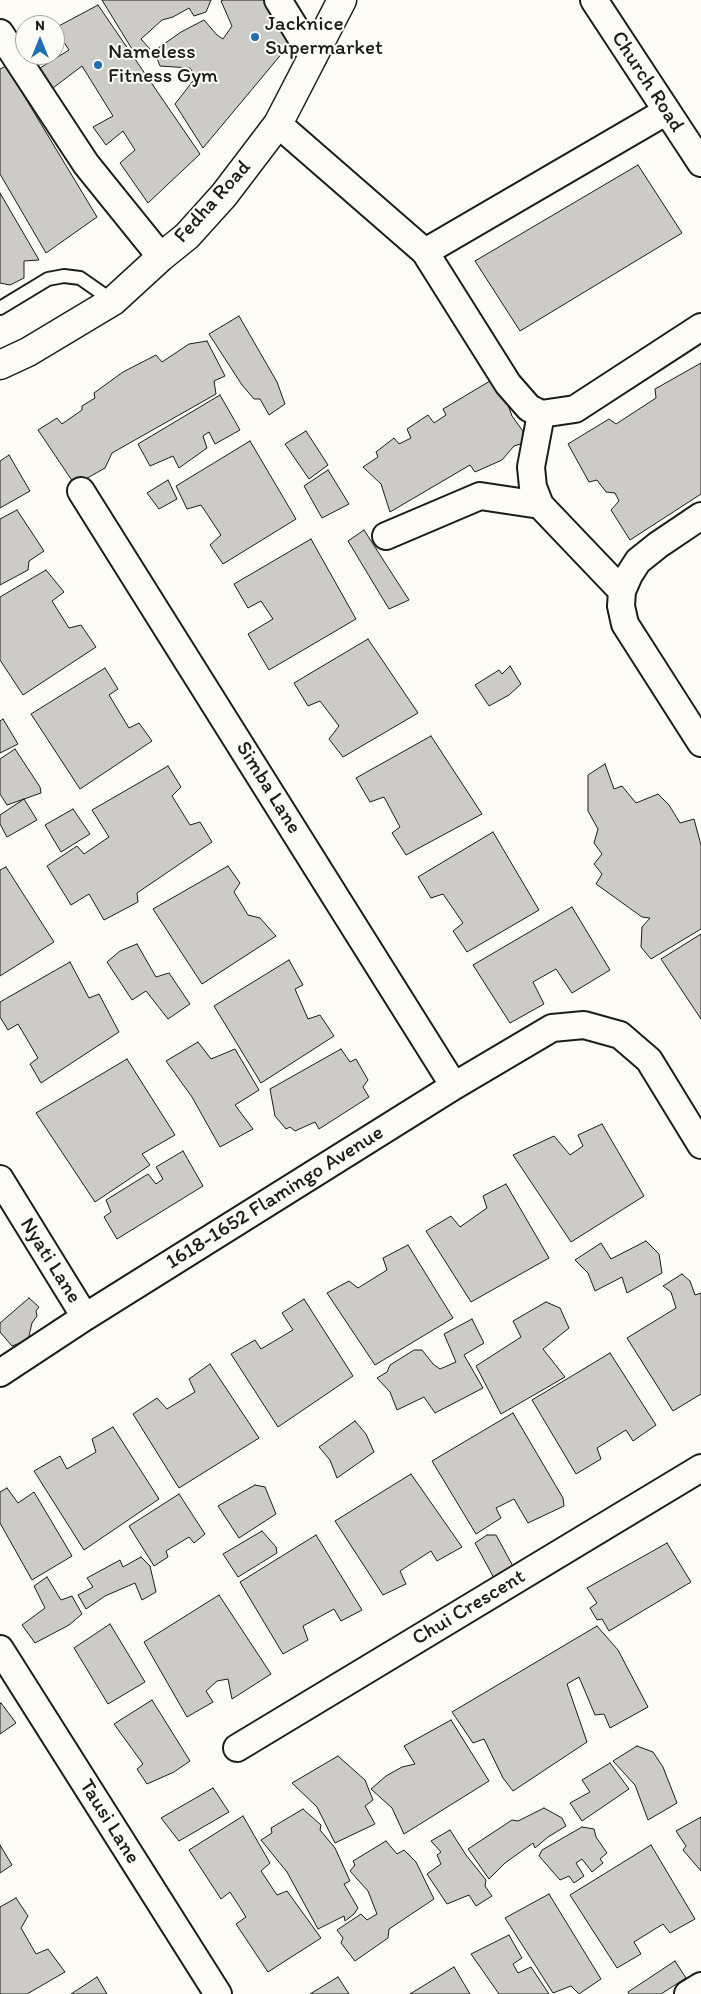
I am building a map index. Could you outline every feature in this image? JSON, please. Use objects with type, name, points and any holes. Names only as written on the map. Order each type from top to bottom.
[{"type":"street","points":[[278,0],[313,57]]},
{"type":"street","name":"Fedha Road","points":[[0,366],[28,352],[113,300],[187,236],[224,195],[278,124],[342,0]]},
{"type":"street","name":"Church Road","points":[[594,0],[701,163]]},
{"type":"street","points":[[0,33],[86,164],[161,257]]},
{"type":"street","points":[[425,252],[667,111]]},
{"type":"street","points":[[278,124],[425,252],[508,384],[529,408],[541,414],[575,409],[701,327]]},
{"type":"street","points":[[541,414],[531,467],[533,487],[540,505],[622,591]]},
{"type":"street","name":"Simba Lane","points":[[81,491],[454,1086]]},
{"type":"street","points":[[386,536],[480,496],[540,505]]},
{"type":"street","points":[[701,516],[638,561],[622,591],[621,606],[625,624],[701,743]]},
{"type":"street","name":"1618-1652 Flamingo Avenue","points":[[0,1373],[85,1317],[454,1086],[552,1028],[584,1025],[620,1035],[649,1060],[701,1145]]},
{"type":"street","name":"Nyati Lane","points":[[0,1179],[85,1317]]},
{"type":"street","name":"Chui Crescent","points":[[237,1748],[701,1468]]},
{"type":"street","name":"Tausi Lane","points":[[0,1649],[218,1994]]},
{"type":"street","points":[[688,1994],[701,1986]]},
{"type":"lane","points":[[0,308],[48,279],[64,276],[80,278],[113,300]]},
{"type":"building","points":[[102,0],[211,0],[206,12],[194,16],[189,8],[173,17],[162,20],[141,39],[150,49],[135,54]]},
{"type":"building","points":[[270,0],[294,39],[203,148],[175,104],[196,77],[190,68],[160,66],[154,51],[181,32],[204,20],[223,39],[232,26],[221,1]]},
{"type":"building","points":[[98,5],[200,154],[148,203],[120,163],[135,150],[123,131],[106,145],[93,127],[113,116],[82,66],[53,88],[40,68],[45,65],[65,65],[65,52],[69,50],[65,44],[65,23]]},
{"type":"building","points":[[6,66],[97,217],[46,253],[0,174],[0,69]]},
{"type":"building","points":[[638,165],[682,233],[520,331],[475,261]]},
{"type":"building","points":[[0,193],[39,260],[24,261],[24,278],[10,285],[0,283]]},
{"type":"building","points":[[239,316],[277,382],[285,404],[269,415],[260,399],[254,399],[242,385],[209,334]]},
{"type":"building","points":[[207,341],[225,376],[214,381],[216,394],[112,453],[105,468],[75,485],[38,430],[57,418],[62,424],[82,410],[82,406],[95,398],[94,393],[123,372],[156,355],[162,362],[189,344]]},
{"type":"building","points":[[701,363],[701,494],[630,540],[611,510],[619,501],[615,493],[606,492],[597,480],[589,482],[568,444],[609,419],[616,424],[656,398],[655,389]]},
{"type":"building","points":[[490,381],[508,405],[512,416],[530,441],[514,446],[502,460],[475,472],[470,465],[390,512],[381,484],[363,467],[378,457],[376,452],[394,438],[399,444],[411,438],[407,429],[428,415],[434,423],[446,415],[443,409]]},
{"type":"building","points":[[220,395],[240,430],[215,444],[209,432],[203,436],[207,448],[179,468],[173,456],[150,466],[138,444]]},
{"type":"building","points":[[306,431],[328,465],[309,479],[285,444]]},
{"type":"building","points":[[250,441],[296,519],[223,564],[210,545],[221,535],[201,505],[187,509],[176,486]]},
{"type":"building","points":[[9,455],[30,491],[0,508],[0,461]]},
{"type":"building","points":[[328,470],[349,504],[322,518],[304,486]]},
{"type":"building","points":[[168,480],[177,499],[159,509],[147,493]]},
{"type":"building","points":[[17,510],[44,551],[29,561],[28,570],[0,585],[0,519]]},
{"type":"building","points":[[364,530],[409,600],[389,609],[348,541]]},
{"type":"building","points":[[311,539],[356,619],[269,670],[248,634],[273,619],[261,601],[248,608],[234,584]]},
{"type":"building","points":[[46,570],[64,592],[52,601],[69,628],[81,625],[96,647],[23,695],[0,660],[0,597]]},
{"type":"building","points":[[368,639],[418,713],[343,757],[329,739],[339,726],[320,701],[308,706],[294,683]]},
{"type":"building","points":[[510,666],[521,684],[509,695],[489,706],[475,685],[499,670],[502,674]]},
{"type":"building","points":[[105,668],[118,689],[109,695],[129,728],[139,723],[152,741],[80,789],[31,714]]},
{"type":"building","points":[[3,719],[18,744],[0,753],[0,721]]},
{"type":"building","points":[[431,736],[482,814],[406,855],[392,833],[400,827],[384,797],[370,802],[356,778]]},
{"type":"building","points":[[15,749],[40,787],[41,793],[7,805],[0,794],[0,759]]},
{"type":"building","points":[[605,764],[614,789],[622,786],[636,803],[658,794],[669,805],[680,823],[694,819],[701,845],[701,929],[651,959],[641,947],[642,927],[650,918],[642,917],[596,884],[602,874],[594,864],[602,854],[594,843],[598,829],[588,811],[588,775]]},
{"type":"building","points":[[168,766],[181,787],[172,796],[190,825],[200,822],[212,842],[137,893],[138,902],[104,920],[89,894],[71,905],[47,866],[77,846],[84,854],[109,837],[92,810]]},
{"type":"building","points":[[24,799],[37,820],[7,837],[0,824],[0,815]]},
{"type":"building","points":[[73,809],[90,834],[61,852],[45,825]]},
{"type":"building","points":[[493,832],[539,910],[467,952],[453,931],[463,923],[443,894],[431,898],[418,877]]},
{"type":"building","points":[[228,866],[240,883],[234,892],[248,915],[260,918],[276,936],[202,984],[153,909]]},
{"type":"building","points":[[6,867],[54,942],[0,976],[0,870]]},
{"type":"building","points":[[572,907],[610,970],[572,993],[556,969],[533,982],[544,1004],[510,1023],[473,965]]},
{"type":"building","points":[[701,934],[701,1019],[661,959]]},
{"type":"building","points":[[137,944],[156,977],[169,973],[190,1004],[168,1019],[146,991],[132,1000],[107,962],[120,951]]},
{"type":"building","points":[[289,960],[303,985],[295,989],[308,1019],[320,1015],[334,1036],[261,1083],[214,1006]]},
{"type":"building","points":[[70,962],[89,998],[99,994],[119,1032],[41,1083],[30,1064],[38,1058],[18,1024],[8,1030],[0,1017],[0,1002]]},
{"type":"building","points":[[198,1042],[211,1059],[235,1049],[259,1090],[235,1105],[253,1129],[220,1147],[192,1097],[166,1061]]},
{"type":"building","points":[[341,1049],[350,1062],[356,1059],[368,1080],[363,1087],[369,1097],[319,1129],[315,1122],[295,1131],[290,1127],[286,1129],[275,1116],[270,1089]]},
{"type":"building","points":[[127,1059],[175,1135],[142,1154],[150,1165],[95,1202],[36,1113]]},
{"type":"building","points":[[602,1124],[644,1196],[571,1242],[513,1155],[554,1136],[570,1155],[583,1146],[578,1135]]},
{"type":"building","points":[[183,1151],[203,1186],[117,1239],[104,1217],[111,1212],[106,1200],[148,1174],[156,1184],[163,1179],[156,1167]]},
{"type":"building","points":[[506,1184],[549,1258],[471,1302],[426,1231],[451,1216],[460,1227],[487,1208],[483,1196]]},
{"type":"building","points":[[646,1241],[659,1254],[662,1273],[627,1293],[622,1277],[595,1291],[588,1273],[575,1260],[601,1243],[611,1259]]},
{"type":"building","points":[[408,1245],[453,1318],[375,1365],[327,1293],[349,1281],[358,1288],[387,1270],[383,1258]]},
{"type":"building","points":[[682,1274],[690,1281],[695,1295],[701,1293],[701,1394],[673,1411],[627,1338],[676,1308],[671,1292],[663,1286]]},
{"type":"building","points":[[29,1298],[39,1307],[36,1311],[37,1316],[32,1323],[28,1340],[12,1346],[0,1332],[0,1323]]},
{"type":"building","points":[[304,1299],[353,1376],[278,1427],[231,1354],[255,1340],[261,1349],[293,1330],[282,1313]]},
{"type":"building","points":[[546,1302],[560,1308],[569,1328],[543,1349],[565,1377],[501,1414],[476,1366],[521,1337],[513,1321]]},
{"type":"building","points":[[472,1319],[484,1343],[464,1355],[483,1388],[435,1413],[424,1397],[397,1410],[390,1392],[377,1378],[387,1372],[390,1365],[414,1350],[422,1350],[433,1364],[440,1369],[456,1362],[444,1334]]},
{"type":"building","points":[[610,1353],[656,1425],[633,1441],[626,1430],[597,1448],[601,1459],[576,1474],[532,1400]]},
{"type":"building","points":[[210,1364],[259,1438],[179,1488],[133,1414],[157,1398],[167,1409],[195,1392],[189,1379]]},
{"type":"building","points":[[513,1413],[563,1498],[564,1506],[528,1523],[514,1499],[496,1508],[501,1518],[476,1534],[432,1461]]},
{"type":"building","points":[[355,1421],[366,1434],[374,1452],[337,1478],[330,1460],[319,1447]]},
{"type":"building","points":[[113,1427],[159,1499],[84,1550],[34,1471],[60,1456],[67,1469],[96,1452],[92,1439]]},
{"type":"building","points":[[411,1474],[462,1547],[437,1561],[431,1551],[400,1571],[406,1584],[383,1595],[335,1521]]},
{"type":"building","points":[[255,1485],[265,1487],[276,1514],[239,1538],[218,1506]]},
{"type":"building","points":[[7,1488],[18,1503],[34,1492],[72,1556],[32,1580],[0,1523],[0,1492]]},
{"type":"building","points":[[179,1494],[205,1534],[194,1543],[189,1537],[166,1551],[168,1557],[154,1566],[129,1526]]},
{"type":"building","points":[[262,1531],[276,1547],[277,1553],[238,1577],[223,1554]]},
{"type":"building","points":[[316,1535],[362,1610],[341,1621],[334,1609],[303,1626],[308,1640],[283,1654],[240,1582]]},
{"type":"building","points":[[487,1535],[496,1535],[514,1568],[495,1580],[475,1543]]},
{"type":"building","points":[[667,1543],[691,1582],[609,1631],[602,1619],[597,1620],[590,1608],[597,1603],[587,1588]]},
{"type":"building","points":[[141,1557],[150,1566],[156,1592],[142,1600],[135,1583],[105,1596],[86,1609],[78,1595],[93,1587],[87,1578],[120,1560],[123,1567]]},
{"type":"building","points":[[47,1577],[61,1600],[72,1596],[82,1614],[69,1625],[35,1643],[22,1625],[45,1608],[34,1586]]},
{"type":"building","points":[[219,1595],[271,1674],[232,1699],[228,1679],[217,1681],[206,1691],[213,1702],[187,1717],[144,1642]]},
{"type":"building","points":[[110,1624],[145,1682],[108,1704],[74,1648]]},
{"type":"building","points":[[597,1626],[618,1650],[648,1707],[610,1728],[604,1714],[595,1715],[579,1677],[567,1684],[587,1742],[513,1791],[503,1778],[484,1739],[473,1743],[452,1712]]},
{"type":"building","points":[[152,1700],[190,1761],[174,1772],[147,1784],[137,1769],[143,1764],[114,1724]]},
{"type":"building","points":[[0,1704],[16,1723],[0,1734]]},
{"type":"building","points":[[451,1720],[489,1781],[404,1834],[392,1808],[371,1789],[386,1776],[402,1767],[415,1764],[404,1746]]},
{"type":"building","points":[[637,1746],[653,1752],[663,1767],[677,1803],[648,1820],[635,1785],[613,1761]]},
{"type":"building","points":[[338,1756],[365,1780],[373,1800],[365,1806],[375,1824],[335,1843],[317,1807],[292,1783]]},
{"type":"building","points":[[610,1763],[629,1789],[582,1821],[570,1803],[590,1792],[582,1780]]},
{"type":"building","points":[[213,1788],[229,1812],[179,1841],[161,1818]]},
{"type":"building","points":[[544,1808],[562,1818],[566,1826],[535,1848],[533,1843],[505,1863],[489,1879],[468,1849],[512,1820],[518,1821]]},
{"type":"building","points":[[303,1809],[321,1825],[320,1830],[335,1848],[350,1881],[344,1884],[358,1908],[345,1921],[344,1916],[318,1929],[287,1872],[261,1840],[272,1833],[271,1828]]},
{"type":"building","points":[[243,1816],[270,1863],[261,1871],[277,1895],[287,1891],[321,1938],[268,1972],[236,1924],[246,1917],[230,1892],[221,1899],[189,1850]]},
{"type":"building","points":[[701,1817],[701,1871],[683,1850],[686,1846],[676,1831]]},
{"type":"building","points":[[582,1827],[594,1829],[596,1837],[607,1853],[600,1859],[603,1863],[592,1872],[582,1859],[576,1863],[584,1876],[574,1883],[569,1876],[560,1880],[539,1856],[542,1850]]},
{"type":"building","points":[[450,1830],[466,1855],[486,1880],[485,1886],[492,1896],[476,1906],[469,1895],[447,1904],[427,1874],[441,1864],[437,1855],[441,1852],[431,1841]]},
{"type":"building","points":[[386,1841],[397,1854],[404,1850],[416,1862],[434,1899],[389,1929],[388,1938],[355,1961],[341,1943],[343,1938],[337,1930],[361,1914],[367,1920],[377,1914],[368,1891],[350,1871],[355,1865],[353,1861]]},
{"type":"building","points":[[0,1845],[12,1865],[0,1873]]},
{"type":"building","points":[[651,1845],[695,1919],[670,1933],[663,1924],[634,1942],[641,1954],[617,1968],[570,1895]]},
{"type":"building","points":[[549,1894],[601,1979],[579,1994],[571,1986],[553,1993],[505,1918]]},
{"type":"building","points":[[16,1898],[28,1916],[21,1928],[36,1954],[48,1949],[65,1972],[27,1994],[0,1994],[0,1907]]},
{"type":"building","points":[[509,1935],[522,1958],[513,1964],[518,1973],[531,1967],[549,1994],[499,1994],[471,1954]]},
{"type":"building","points":[[675,1961],[686,1978],[661,1994],[629,1994],[628,1992]]},
{"type":"building","points":[[454,1967],[470,1994],[410,1994]]},
{"type":"building","points":[[97,1977],[107,1994],[71,1994]]},
{"type":"building","points":[[338,1977],[349,1994],[310,1994]]},
{"type":"place","name":"Jacknice Supermarket","points":[[255,37]]},
{"type":"place","name":"Nameless Fitness Gym","points":[[98,65]]}]
